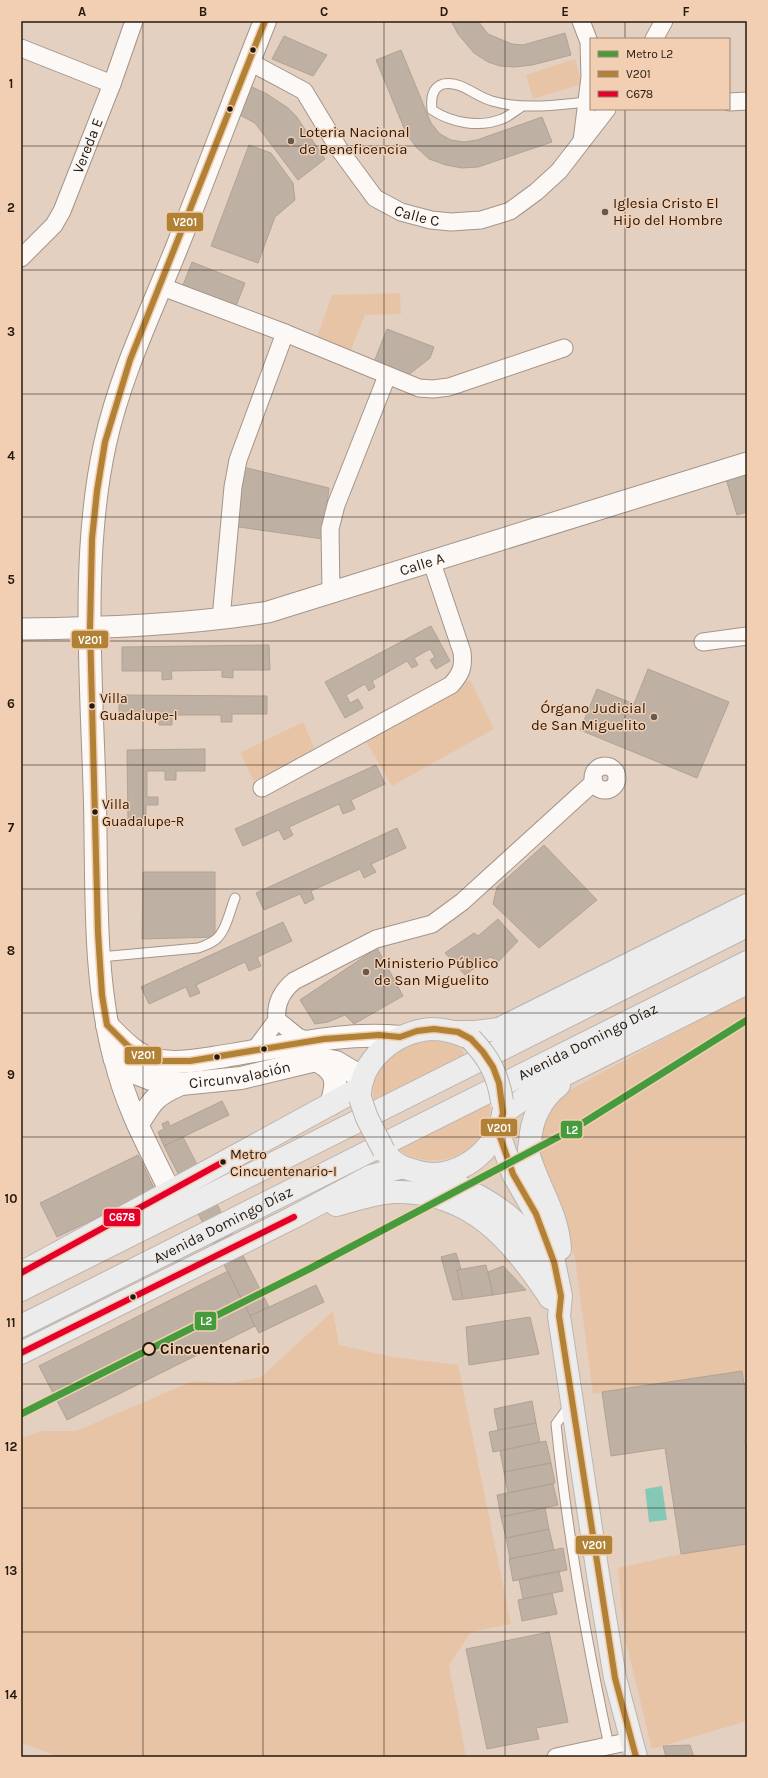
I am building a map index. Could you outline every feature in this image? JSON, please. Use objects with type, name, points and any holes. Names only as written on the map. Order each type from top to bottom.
[{"type":"main road","points":[[115,1060],[102,995],[100,957],[90,628],[92,539],[97,491],[105,442],[130,360],[265,21]]},
{"type":"main road","points":[[464,1036],[476,1032],[499,1028],[747,905]]},
{"type":"main road","points":[[21,1290],[747,926]]},
{"type":"main road","name":"Avenida Domingo Díaz","points":[[21,1326],[747,962]]},
{"type":"main road","points":[[633,1749],[615,1678],[602,1603],[573,1400],[557,1303],[554,1262],[548,1241],[536,1214],[514,1174],[501,1115],[499,1084],[493,1066],[483,1052],[464,1036],[434,1029],[416,1031],[400,1037],[387,1046],[375,1058],[361,1088],[366,1118],[384,1151],[393,1161],[403,1167],[421,1174],[434,1174],[454,1170],[472,1161],[488,1148],[501,1115],[533,1092],[747,983]]},
{"type":"main road","name":"Circunvalación","points":[[107,1025],[128,1046],[144,1056],[161,1062],[190,1061],[254,1051],[312,1050],[336,1062],[361,1088]]},
{"type":"main road","name":"Circunvalación","points":[[115,1060],[133,1072],[151,1079],[181,1084],[241,1078],[312,1050],[379,1035],[400,1037]]},
{"type":"main road","points":[[312,1050],[328,1067],[335,1078],[336,1088],[331,1104]]},
{"type":"main road","points":[[557,1303],[559,1235],[553,1212],[529,1157],[530,1131],[538,1107],[552,1090],[578,1069]]},
{"type":"main road","points":[[138,1124],[151,1102],[162,1092],[181,1084]]},
{"type":"main road","points":[[21,1273],[361,1088]]},
{"type":"main road","points":[[21,1353],[294,1217],[371,1176],[403,1167]]},
{"type":"main road","points":[[434,1174],[481,1198],[521,1228],[538,1254],[557,1303]]},
{"type":"main road","points":[[294,1217],[363,1198],[390,1193],[418,1193],[441,1198],[469,1210],[486,1220],[504,1236],[528,1264],[557,1303]]},
{"type":"street","name":"Vereda E","points":[[21,258],[54,225],[62,211],[112,84],[134,21]]},
{"type":"street","points":[[581,21],[589,42],[590,77],[582,143]]},
{"type":"street","points":[[655,38],[664,21]]},
{"type":"street","points":[[21,48],[112,84]]},
{"type":"street","name":"Calle C","points":[[248,61],[304,91],[339,149],[375,198],[401,212],[431,220],[451,222],[481,220],[510,211],[536,192],[560,171],[606,110]]},
{"type":"street","points":[[730,102],[747,101]]},
{"type":"street","points":[[160,286],[285,333],[419,388],[433,389],[449,387],[564,348]]},
{"type":"street","points":[[221,620],[233,487],[238,460],[285,333]]},
{"type":"street","points":[[332,591],[330,529],[336,505],[387,376]]},
{"type":"street","name":"Calle A","points":[[21,629],[90,628],[221,620],[268,612],[431,560],[747,463]]},
{"type":"street","points":[[262,788],[451,686],[461,675],[464,664],[462,652],[431,560]]},
{"type":"street","points":[[703,642],[747,636]]},
{"type":"street","points":[[254,1051],[277,1020],[276,1011],[280,999],[286,988],[294,981],[376,939],[432,924],[462,902],[594,782]]},
{"type":"street","points":[[277,1020],[312,1050]]},
{"type":"street","points":[[115,1060],[121,1085],[170,1191]]},
{"type":"street","points":[[556,1757],[609,1746],[633,1749]]},
{"type":"lane","points":[[521,107],[502,119],[482,123],[460,122],[445,118],[432,110],[430,99],[435,89],[442,84],[451,84],[464,88],[490,101],[521,107],[587,102]]},
{"type":"lane","points":[[100,957],[198,948],[208,944],[216,940],[235,898]]},
{"type":"lane","points":[[573,1400],[556,1424],[561,1475],[591,1660],[609,1746]]},
{"type":"shaded area","points":[[575,59],[582,84],[533,99],[526,75]]},
{"type":"shaded area","points":[[400,293],[401,314],[365,315],[348,357],[315,343],[332,295]]},
{"type":"shaded area","points":[[470,680],[494,729],[392,786],[364,738]]},
{"type":"shaded area","points":[[303,722],[316,752],[254,781],[240,753]]},
{"type":"shaded area","points":[[747,994],[747,1402],[742,1371],[593,1394],[575,1258],[554,1200],[539,1168],[535,1131],[548,1102]]},
{"type":"shaded area","points":[[432,1041],[452,1044],[460,1048],[465,1056],[374,1099],[374,1083],[377,1075],[394,1055],[411,1045],[420,1042]]},
{"type":"shaded area","points":[[490,1104],[491,1109],[489,1117],[479,1137],[470,1147],[460,1154],[449,1158],[425,1160],[413,1157],[400,1151],[399,1149]]},
{"type":"shaded area","points":[[333,1311],[339,1345],[393,1357],[458,1365],[511,1624],[471,1632],[449,1665],[466,1757],[60,1757],[21,1743],[21,1438],[42,1431],[76,1431],[193,1381],[230,1383],[261,1377]]},
{"type":"shaded area","points":[[747,1544],[747,1721],[652,1749],[625,1638],[618,1568],[681,1554]]},
{"type":"water","points":[[662,1486],[667,1520],[649,1522],[645,1489]]},
{"type":"building","points":[[451,21],[478,21],[488,34],[512,44],[523,45],[565,33],[571,55],[532,65],[515,67],[500,66],[488,62],[474,53],[458,34]]},
{"type":"building","points":[[284,36],[327,55],[313,76],[272,59]]},
{"type":"building","points":[[401,50],[431,123],[440,134],[451,140],[464,142],[477,140],[542,117],[552,142],[478,167],[462,168],[446,165],[429,159],[416,147],[406,133],[376,60]]},
{"type":"building","name":"Loteria Nacional de Beneficencia","points":[[250,86],[267,94],[288,108],[296,116],[325,159],[298,180],[255,123],[238,114]]},
{"type":"building","points":[[249,145],[271,153],[293,183],[295,200],[275,217],[258,263],[211,246]]},
{"type":"building","points":[[192,262],[245,283],[236,306],[183,285]]},
{"type":"building","points":[[387,329],[434,347],[430,358],[403,379],[372,367]]},
{"type":"building","points":[[239,466],[329,488],[323,539],[232,526]]},
{"type":"building","points":[[745,473],[747,480],[747,512],[737,515],[726,479]]},
{"type":"building","points":[[431,626],[450,661],[436,669],[430,660],[435,657],[430,649],[414,658],[418,665],[412,668],[407,661],[372,681],[375,687],[369,691],[365,684],[346,695],[350,703],[358,699],[363,708],[345,718],[325,682]]},
{"type":"building","points":[[269,645],[270,670],[233,670],[233,678],[222,677],[222,670],[171,671],[172,679],[162,680],[162,671],[122,671],[122,647]]},
{"type":"building","name":"Órgano Judicial de San Miguelito","points":[[648,669],[729,702],[697,778],[580,730],[597,689],[634,704]]},
{"type":"building","points":[[119,695],[267,696],[267,714],[232,714],[232,722],[221,722],[221,715],[172,715],[172,725],[159,725],[159,715],[119,715]]},
{"type":"building","points":[[205,749],[205,771],[176,771],[176,780],[165,780],[165,771],[147,771],[147,797],[158,797],[158,805],[146,805],[146,822],[128,822],[127,750]]},
{"type":"building","points":[[376,765],[385,784],[351,800],[355,809],[343,814],[339,804],[289,827],[293,835],[284,840],[279,830],[243,846],[235,829]]},
{"type":"building","points":[[397,828],[406,848],[371,864],[376,872],[364,878],[360,869],[311,891],[314,899],[305,904],[300,894],[264,910],[256,893]]},
{"type":"building","points":[[544,845],[597,900],[539,948],[493,904],[497,887]]},
{"type":"building","points":[[143,872],[215,872],[215,937],[142,939]]},
{"type":"building","points":[[498,919],[518,941],[499,961],[490,957],[465,975],[445,953],[474,933],[478,936]]},
{"type":"building","points":[[283,922],[292,941],[257,957],[261,966],[249,971],[245,962],[196,985],[200,993],[190,997],[186,987],[149,1004],[141,987]]},
{"type":"building","name":"Ministerio Público de San Miguelito","points":[[377,948],[403,996],[354,1024],[345,1015],[328,1022],[315,1024],[300,1000]]},
{"type":"building","points":[[222,1101],[229,1115],[164,1146],[158,1132],[164,1129],[162,1124],[168,1121],[170,1126]]},
{"type":"building","points":[[183,1137],[269,1307],[250,1316],[164,1146]]},
{"type":"building","points":[[138,1155],[155,1190],[57,1237],[40,1203]]},
{"type":"building","points":[[456,1253],[461,1269],[457,1270],[463,1299],[453,1300],[441,1257]]},
{"type":"building","points":[[486,1265],[493,1295],[463,1299],[457,1270]]},
{"type":"building","points":[[503,1266],[526,1290],[493,1295],[488,1272]]},
{"type":"building","name":"Cincuentenario","points":[[228,1271],[255,1326],[67,1420],[39,1366]]},
{"type":"building","points":[[316,1285],[324,1302],[259,1333],[250,1316]]},
{"type":"building","points":[[530,1317],[539,1354],[469,1365],[466,1327]]},
{"type":"building","points":[[742,1371],[747,1402],[747,1437],[744,1438],[747,1454],[747,1544],[681,1554],[665,1448],[611,1456],[602,1392]]},
{"type":"building","points":[[532,1401],[536,1423],[498,1430],[494,1409]]},
{"type":"building","points":[[536,1423],[540,1442],[493,1452],[489,1432]]},
{"type":"building","points":[[546,1441],[551,1463],[504,1472],[500,1451]]},
{"type":"building","points":[[551,1463],[555,1483],[508,1493],[504,1472]]},
{"type":"building","points":[[553,1484],[558,1505],[501,1517],[497,1495]]},
{"type":"building","points":[[545,1508],[549,1529],[506,1538],[501,1517]]},
{"type":"building","points":[[549,1529],[554,1550],[510,1559],[506,1538]]},
{"type":"building","points":[[563,1548],[567,1570],[513,1581],[509,1559]]},
{"type":"building","points":[[559,1571],[563,1591],[523,1599],[519,1579]]},
{"type":"building","points":[[552,1593],[557,1614],[522,1621],[518,1600]]},
{"type":"building","points":[[549,1632],[568,1722],[536,1728],[539,1739],[487,1749],[466,1649]]},
{"type":"building","points":[[690,1745],[694,1757],[666,1757],[663,1746]]},
{"type":"metro line","name":"L2","points":[[21,1414],[311,1268],[575,1128],[747,1020]]},
{"type":"transit line","name":"V201","points":[[265,21],[130,360],[105,442],[97,491],[92,539],[90,628],[98,933],[102,995],[107,1025],[128,1046],[144,1056],[161,1061],[190,1061],[324,1039],[379,1035],[400,1037],[417,1031],[434,1029],[458,1032],[471,1039],[483,1052],[493,1067],[499,1083],[503,1113],[498,1131],[513,1174],[536,1214],[554,1262],[561,1296],[559,1316],[615,1678],[636,1757]]},
{"type":"transit line","name":"C678","points":[[21,1273],[223,1162]]},
{"type":"transit line","name":"C678","points":[[21,1353],[294,1217]]},
{"type":"place","name":"Loteria Nacional de Beneficencia","points":[[291,141]]},
{"type":"place","name":"Iglesia Cristo El Hijo del Hombre","points":[[605,212]]},
{"type":"place","name":"Villa Guadalupe-I","points":[[92,706]]},
{"type":"place","name":"Órgano Judicial de San Miguelito","points":[[654,717]]},
{"type":"place","name":"Villa Guadalupe-R","points":[[95,812]]},
{"type":"place","name":"Ministerio Público de San Miguelito","points":[[366,972]]},
{"type":"place","name":"Metro Cincuentenario-I","points":[[223,1162]]},
{"type":"place","name":"Cincuentenario","points":[[149,1349]]}]
